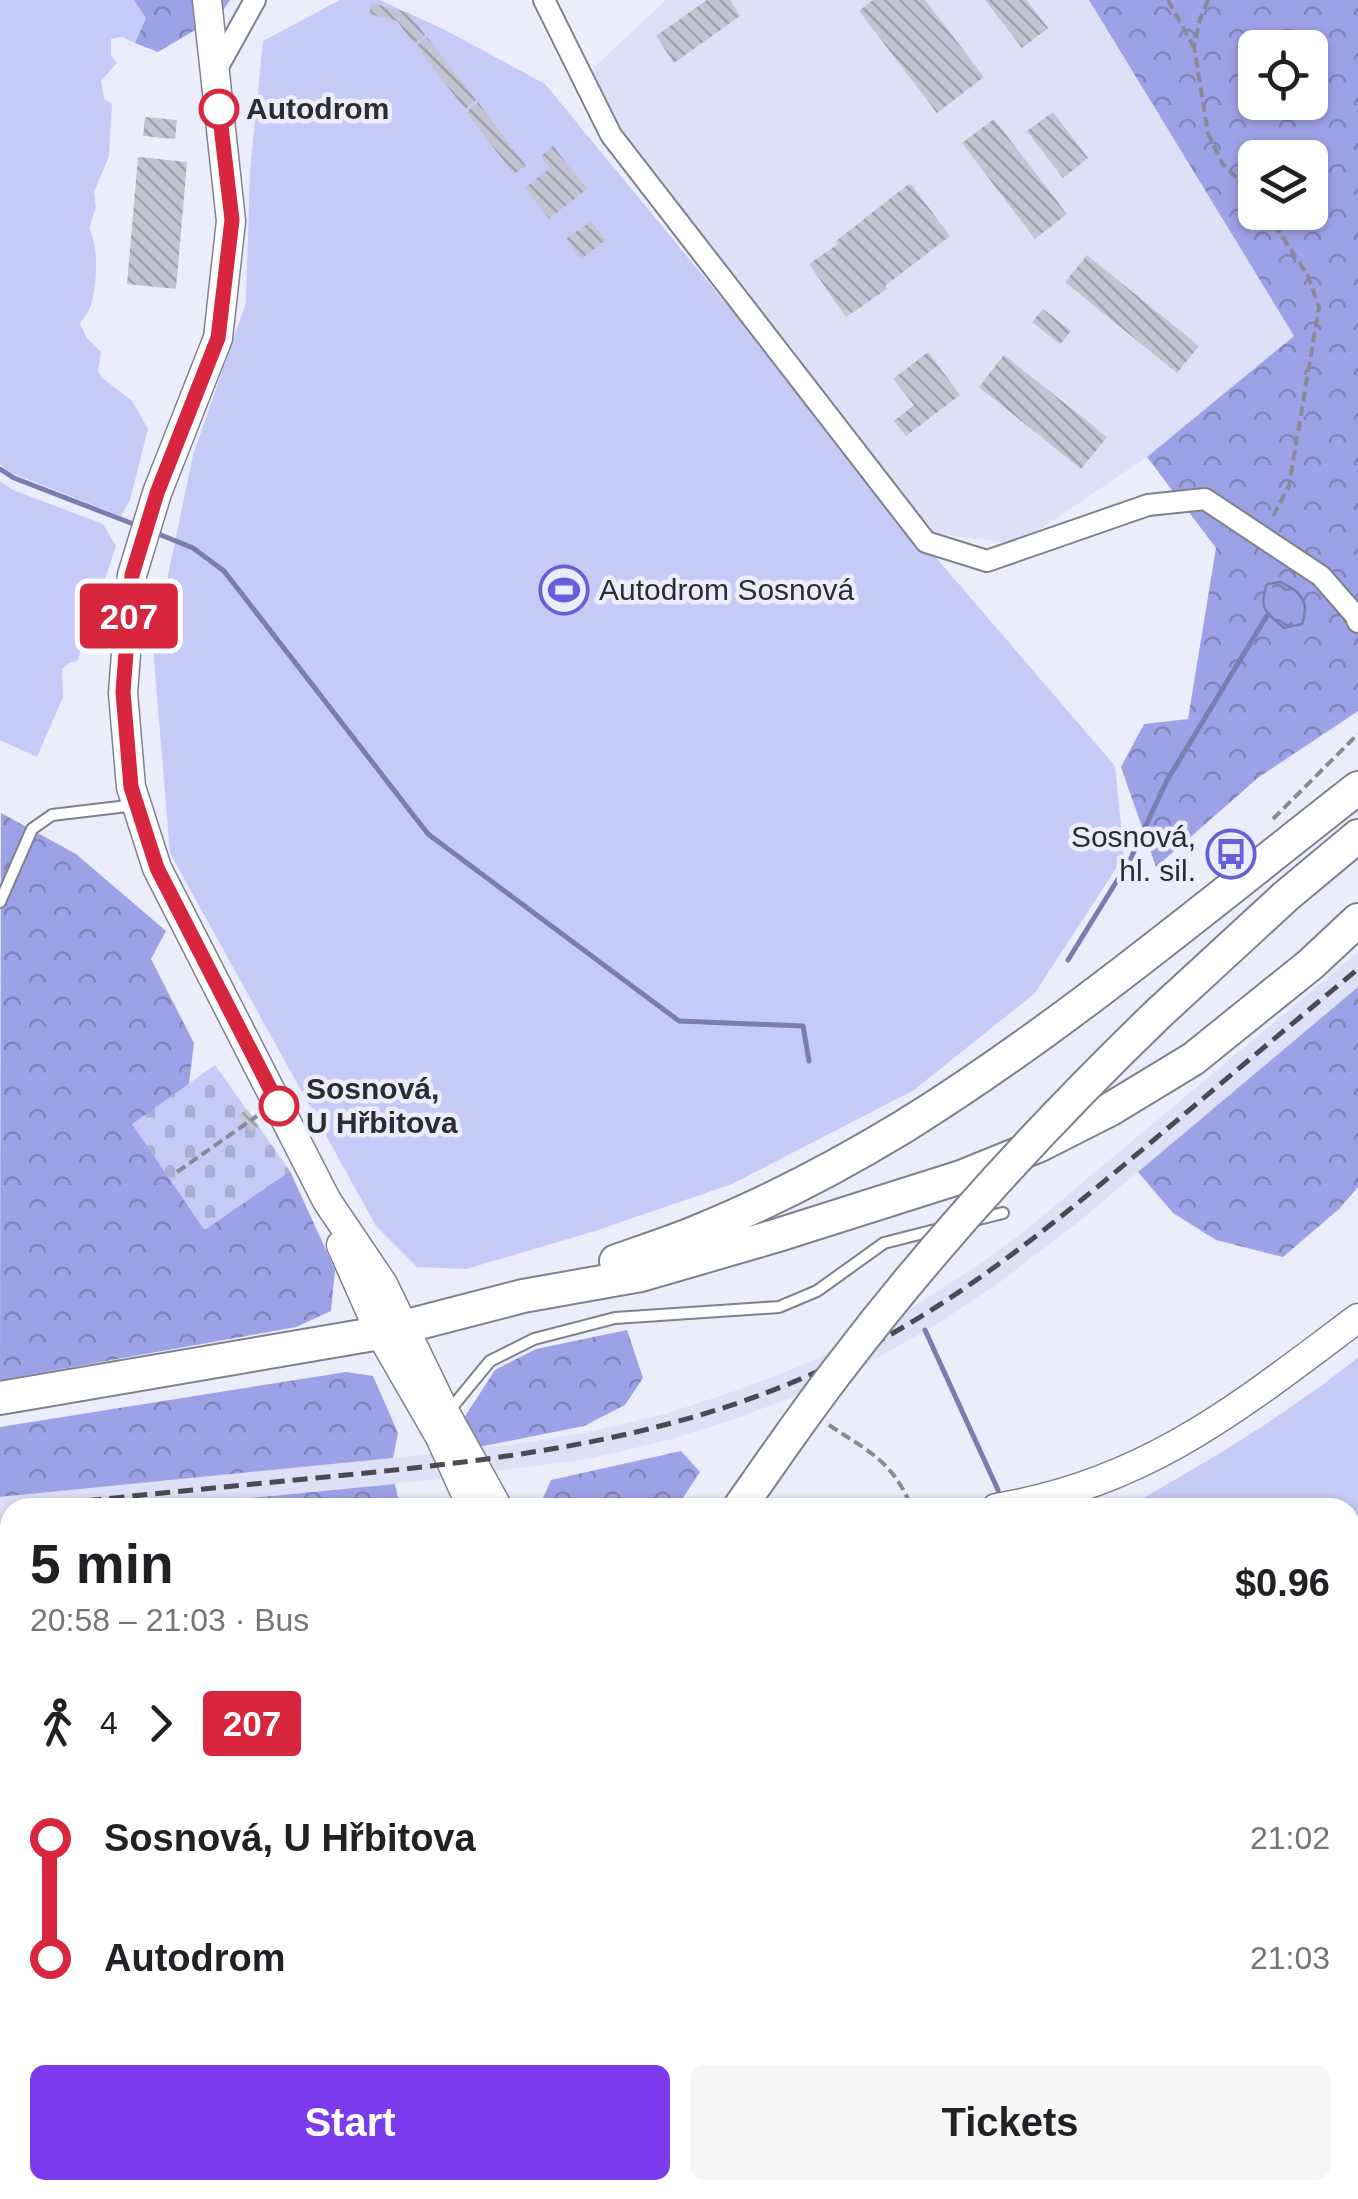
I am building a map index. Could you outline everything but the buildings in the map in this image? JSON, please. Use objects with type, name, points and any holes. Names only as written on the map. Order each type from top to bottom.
[{"type":"main road","points":[[523,1296],[697,1232],[818,1175],[902,1127],[1068,1014],[1358,788]]},
{"type":"main road","points":[[746,1498],[842,1364],[964,1216],[1078,1091],[1220,955],[1358,836]]},
{"type":"main road","points":[[0,1398],[392,1330],[523,1296],[641,1275],[961,1177],[1040,1145],[1109,1110],[1193,1059],[1358,920]]},
{"type":"street","points":[[207,0],[232,220],[218,338],[157,493],[132,575],[123,692],[131,787],[157,868],[327,1201],[383,1284],[392,1330],[467,1498]]},
{"type":"street","points":[[215,72],[254,0]]},
{"type":"street","points":[[544,0],[611,136],[926,542],[987,561],[1148,505],[1206,499],[1321,576],[1358,622]]},
{"type":"street","points":[[1043,1498],[1123,1472],[1188,1439],[1248,1400],[1358,1318]]},
{"type":"street","points":[[392,1330],[446,1414],[492,1498]]},
{"type":"lane","points":[[0,902],[32,829],[52,815],[136,804]]},
{"type":"lane","points":[[446,1414],[490,1362],[534,1339],[615,1318],[779,1307],[817,1291],[884,1244],[1003,1213]]},
{"type":"path","points":[[1168,0],[1194,47],[1208,133],[1222,162],[1238,179]]},
{"type":"path","points":[[1194,47],[1208,0]]},
{"type":"path","points":[[1262,537],[1289,486],[1319,307],[1308,276],[1278,230]]},
{"type":"path","points":[[1273,819],[1358,734]]},
{"type":"path","points":[[177,1172],[256,1116]]},
{"type":"path","points":[[830,1426],[879,1458],[903,1486],[908,1498]]},
{"type":"shaded area","points":[[666,0],[1089,0],[1294,336],[1147,457],[1018,544],[933,533],[625,142],[592,69]]},
{"type":"shaded area","points":[[1358,952],[1358,987],[1076,1224],[934,1326],[859,1368],[803,1393],[672,1439],[589,1459],[250,1498],[0,1498],[515,1444],[665,1414],[793,1369],[847,1345],[898,1317],[1021,1234]]},
{"type":"green space","points":[[0,0],[134,0],[146,18],[135,43],[122,37],[111,39],[111,55],[117,63],[101,81],[104,99],[112,104],[109,156],[94,192],[96,207],[89,228],[96,254],[95,284],[91,305],[80,324],[101,352],[101,377],[132,401],[148,429],[130,500],[121,516],[9,472],[0,464]]},
{"type":"green space","points":[[134,0],[230,0],[219,16],[158,52],[135,43],[146,18]]},
{"type":"green space","name":"Autodrom Sosnová","points":[[340,0],[380,0],[545,84],[914,532],[1115,766],[1124,856],[1035,993],[914,1090],[732,1184],[595,1231],[466,1269],[417,1267],[376,1226],[170,853],[153,648],[193,455],[246,303],[250,171],[263,41]]},
{"type":"green space","points":[[1089,0],[1358,0],[1358,711],[1259,777],[1156,867],[1121,767],[1144,724],[1188,719],[1216,548],[1147,457],[1294,336]]},
{"type":"green space","points":[[0,481],[13,490],[103,524],[116,546],[77,661],[62,669],[63,697],[37,757],[0,740]]},
{"type":"green space","points":[[1,813],[76,854],[166,931],[151,959],[194,1043],[189,1084],[133,1125],[204,1229],[290,1171],[335,1270],[331,1311],[296,1327],[0,1380]]},
{"type":"green space","points":[[1358,987],[1358,1187],[1339,1209],[1283,1257],[1216,1240],[1173,1213],[1138,1172]]},
{"type":"green space","points":[[215,1065],[290,1171],[205,1230],[132,1124]]},
{"type":"green space","points":[[627,1330],[643,1378],[625,1405],[584,1426],[469,1449],[460,1424],[495,1370],[536,1349]]},
{"type":"green space","points":[[1358,1357],[1358,1498],[1143,1498],[1246,1437]]},
{"type":"green space","points":[[346,1372],[373,1376],[398,1433],[393,1458],[0,1497],[0,1427]]},
{"type":"green space","points":[[681,1451],[700,1472],[683,1498],[543,1498],[551,1480]]},
{"type":"green space","points":[[395,1484],[398,1498],[250,1498]]},
{"type":"water","points":[[1280,582],[1302,598],[1302,624],[1284,628],[1265,609],[1267,584]]},
{"type":"waterway","points":[[0,469],[136,525]]},
{"type":"waterway","points":[[156,533],[193,548],[224,571],[428,834],[679,1021],[803,1026],[809,1061]]},
{"type":"waterway","points":[[1068,960],[1131,858],[1166,782],[1268,614]]},
{"type":"waterway","points":[[925,1330],[998,1490]]},
{"type":"railway","points":[[117,1498],[530,1453],[662,1426],[791,1383],[894,1332],[1007,1258],[1358,969]]},
{"type":"bus line","name":"207","points":[[219,109],[232,220],[218,338],[157,493],[132,575],[123,692],[131,787],[157,868],[279,1106]]},
{"type":"place","name":"Autodrom","points":[[219,109]]},
{"type":"place","name":"Autodrom Sosnová","points":[[564,590]]},
{"type":"place","name":"Sosnová, hl. sil.","points":[[1231,854]]},
{"type":"place","name":"Sosnová, U Hřbitova","points":[[279,1106]]}]
